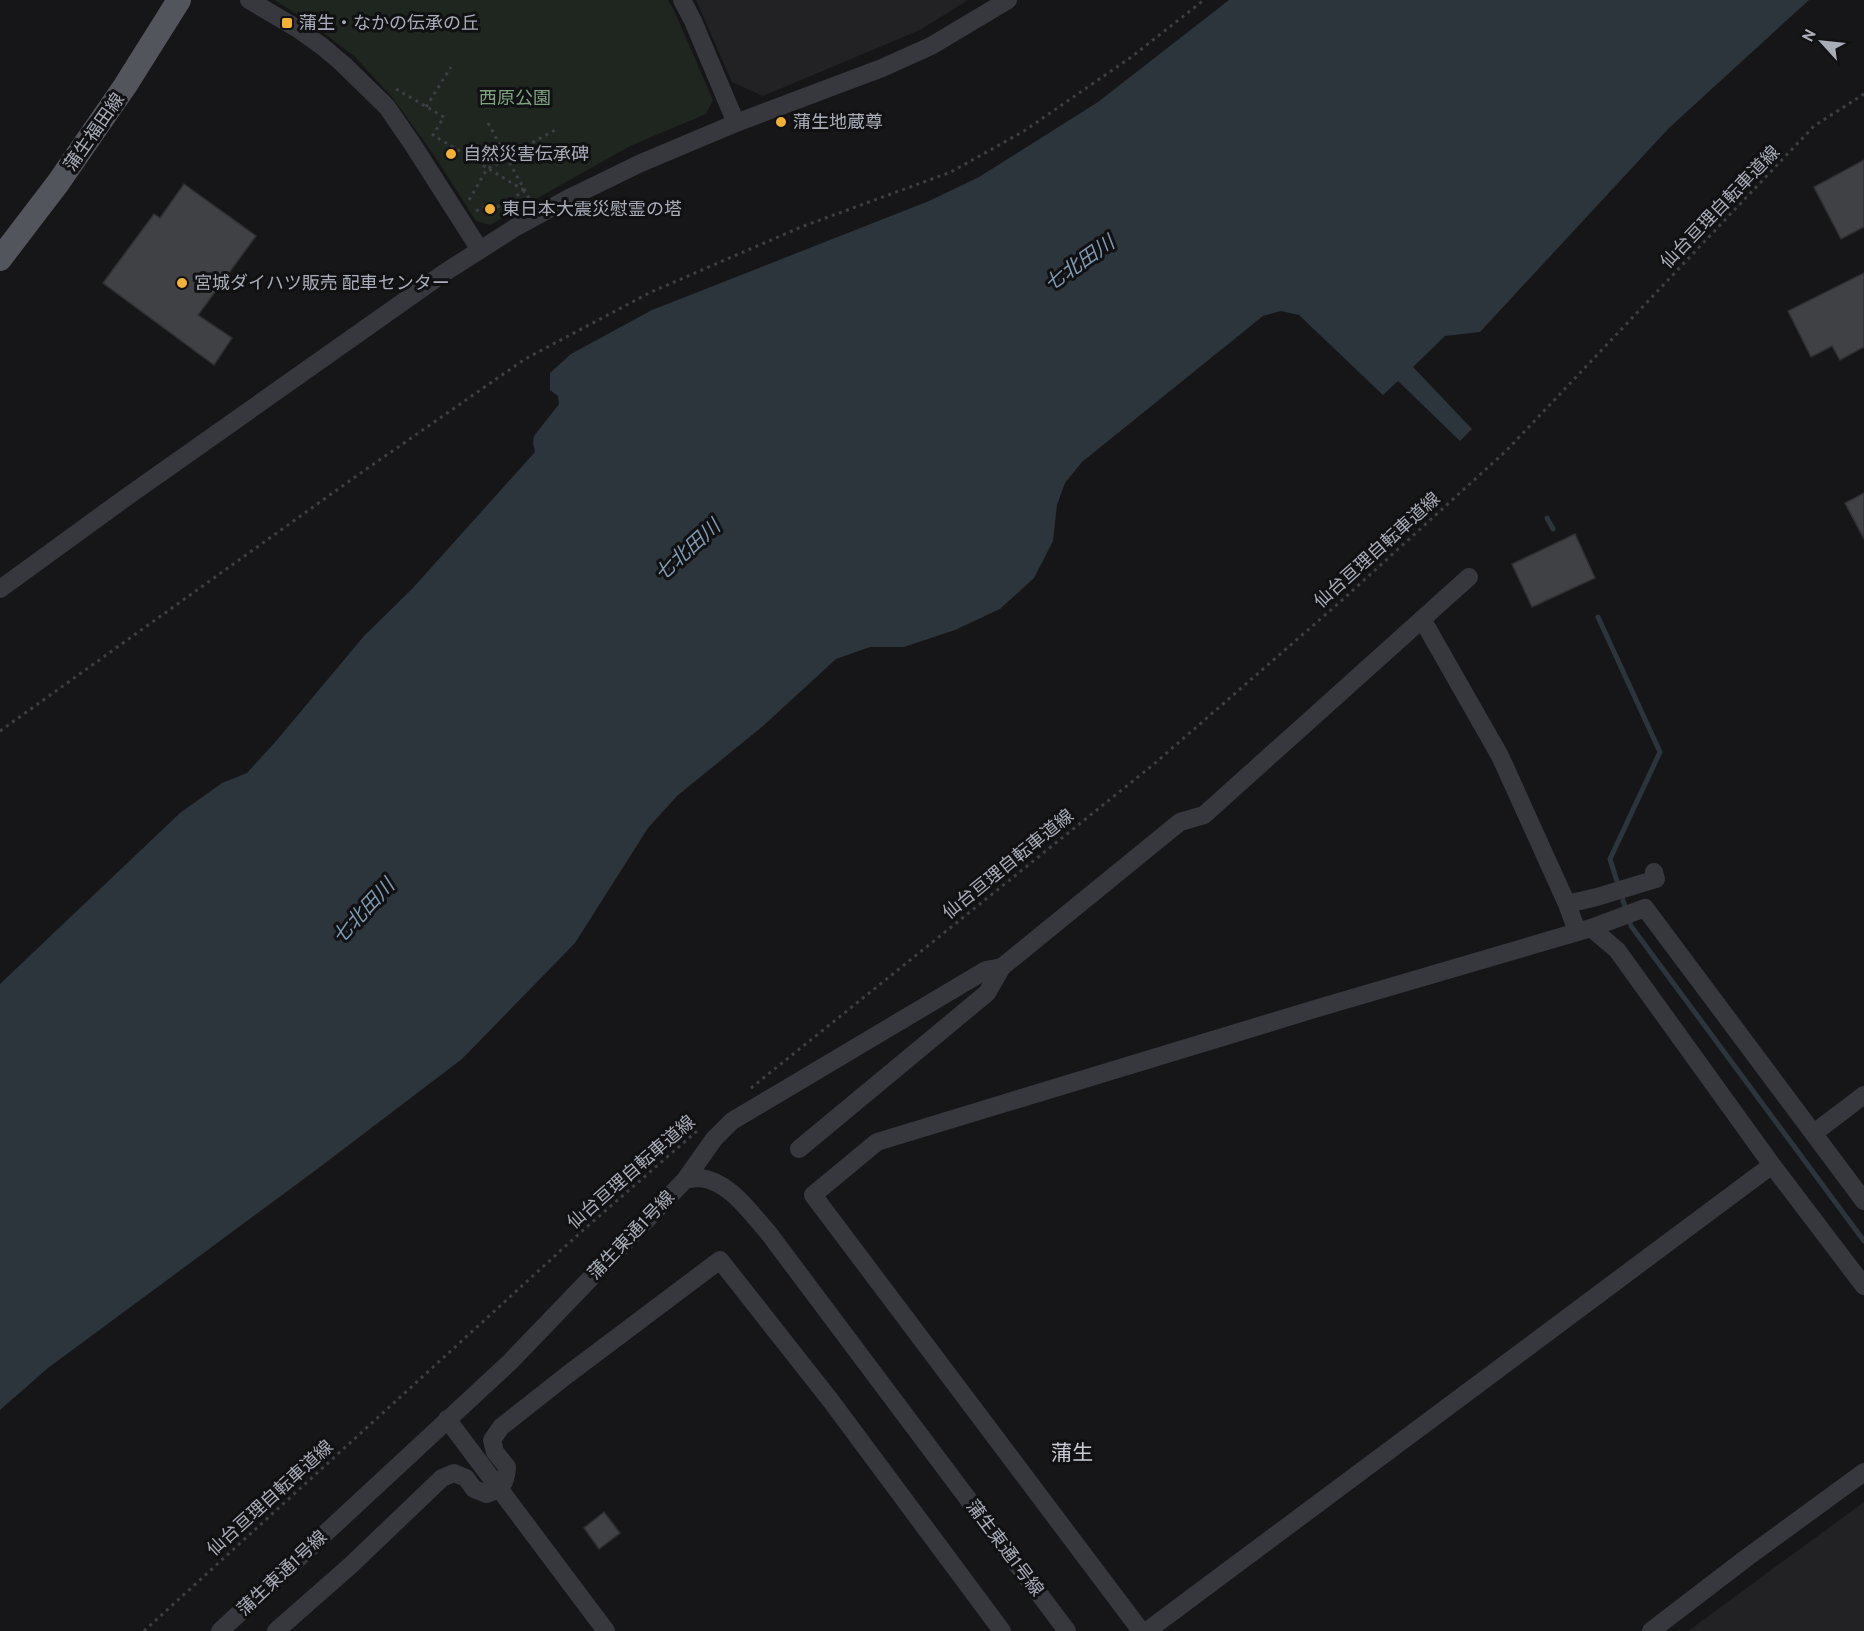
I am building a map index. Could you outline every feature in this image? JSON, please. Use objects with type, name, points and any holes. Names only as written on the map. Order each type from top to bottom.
[{"type":"main road","name":"蒲生福田線","points":[[0,259],[125,86],[179,0]]},
{"type":"street","points":[[249,0],[323,47],[387,107],[480,250]]},
{"type":"street","points":[[682,0],[736,123]]},
{"type":"street","points":[[0,590],[204,442],[444,273],[516,227],[641,163],[736,123],[882,68],[931,46],[1008,0]]},
{"type":"street","points":[[799,1149],[987,993],[1002,967],[1180,822],[1204,815],[1469,577]]},
{"type":"street","points":[[1422,619],[1500,756],[1581,920],[1617,950],[1772,1165],[1864,1286]]},
{"type":"street","points":[[1581,920],[1597,897],[1647,878]]},
{"type":"street","points":[[1141,1631],[813,1195],[877,1142],[1581,920],[1645,908],[1864,1201]]},
{"type":"street","points":[[685,1180],[714,1139],[732,1121],[986,970],[1002,967]]},
{"type":"street","points":[[1814,1133],[1864,1095]]},
{"type":"street","points":[[1147,1631],[1772,1165]]},
{"type":"street","name":"蒲生東通1号線","points":[[220,1631],[510,1362],[685,1180],[699,1178],[714,1182],[726,1189],[767,1231],[1067,1631]]},
{"type":"street","points":[[276,1631],[351,1565],[442,1478],[454,1473],[466,1478],[474,1489],[487,1494],[499,1489],[507,1478],[507,1467],[495,1452],[492,1440],[501,1427],[720,1260],[831,1401],[1002,1631]]},
{"type":"street","points":[[447,1419],[606,1631]]},
{"type":"street","points":[[1651,1631],[1864,1472]]},
{"type":"path","points":[[0,731],[335,490],[525,359],[662,288],[801,227],[951,172],[1024,131],[1130,58],[1204,0]]},
{"type":"path","points":[[426,107],[451,67]]},
{"type":"path","points":[[393,87],[444,117],[433,135],[525,191]]},
{"type":"path","name":"仙台亘理自転車道線","points":[[745,1092],[1154,764],[1340,602],[1506,451],[1814,126],[1864,94]]},
{"type":"path","points":[[488,123],[529,198]]},
{"type":"path","points":[[525,191],[497,207],[488,205],[476,211],[469,200],[488,169],[557,129]]},
{"type":"path","name":"仙台亘理自転車道線","points":[[144,1631],[581,1232],[700,1129]]},
{"type":"shaded area","points":[[696,0],[968,0],[920,30],[763,96],[732,82]]},
{"type":"shaded area","points":[[1864,1502],[1864,1631],[1688,1631]]},
{"type":"green space","name":"西原公園","points":[[274,0],[668,0],[713,100],[706,114],[630,146],[490,225],[476,221],[432,152],[392,97],[354,56],[309,22]]},
{"type":"water","name":"七北田川","points":[[1229,0],[1809,0],[1669,128],[1480,332],[1445,336],[1413,367],[1472,429],[1460,441],[1398,381],[1383,395],[1299,315],[1281,311],[1263,316],[1082,462],[1065,483],[1057,505],[1053,541],[1034,578],[1000,609],[955,630],[904,647],[870,647],[836,659],[763,726],[677,796],[648,828],[575,943],[462,1059],[48,1368],[0,1410],[0,984],[180,813],[222,783],[247,773],[277,740],[364,636],[412,589],[535,452],[534,436],[559,404],[558,396],[550,390],[550,373],[571,354],[652,310],[929,201],[979,177],[1098,102]]},
{"type":"building","points":[[1864,160],[1864,227],[1841,239],[1814,187]]},
{"type":"building","points":[[184,184],[256,236],[198,315],[232,338],[214,365],[103,283],[154,214],[160,218]]},
{"type":"building","points":[[1864,273],[1864,347],[1840,360],[1832,346],[1811,357],[1788,311]]},
{"type":"building","points":[[1864,493],[1864,539],[1845,503]]},
{"type":"building","points":[[1575,534],[1595,578],[1532,607],[1512,564]]},
{"type":"building","points":[[604,1512],[620,1533],[599,1549],[584,1528]]},
{"type":"waterway","points":[[1547,518],[1553,529]]},
{"type":"waterway","points":[[1598,617],[1660,752],[1610,859],[1631,926],[1864,1241]]},
{"type":"place","name":"蒲生・なかの伝承の丘","points":[[287,23]]},
{"type":"place","name":"蒲生地蔵尊","points":[[781,122]]},
{"type":"place","name":"自然災害伝承碑","points":[[451,154]]},
{"type":"place","name":"東日本大震災慰霊の塔","points":[[490,209]]},
{"type":"place","name":"宮城ダイハツ販売 配車センター","points":[[182,283]]},
{"type":"district","name":"蒲生","points":[[1072,1453]]}]
